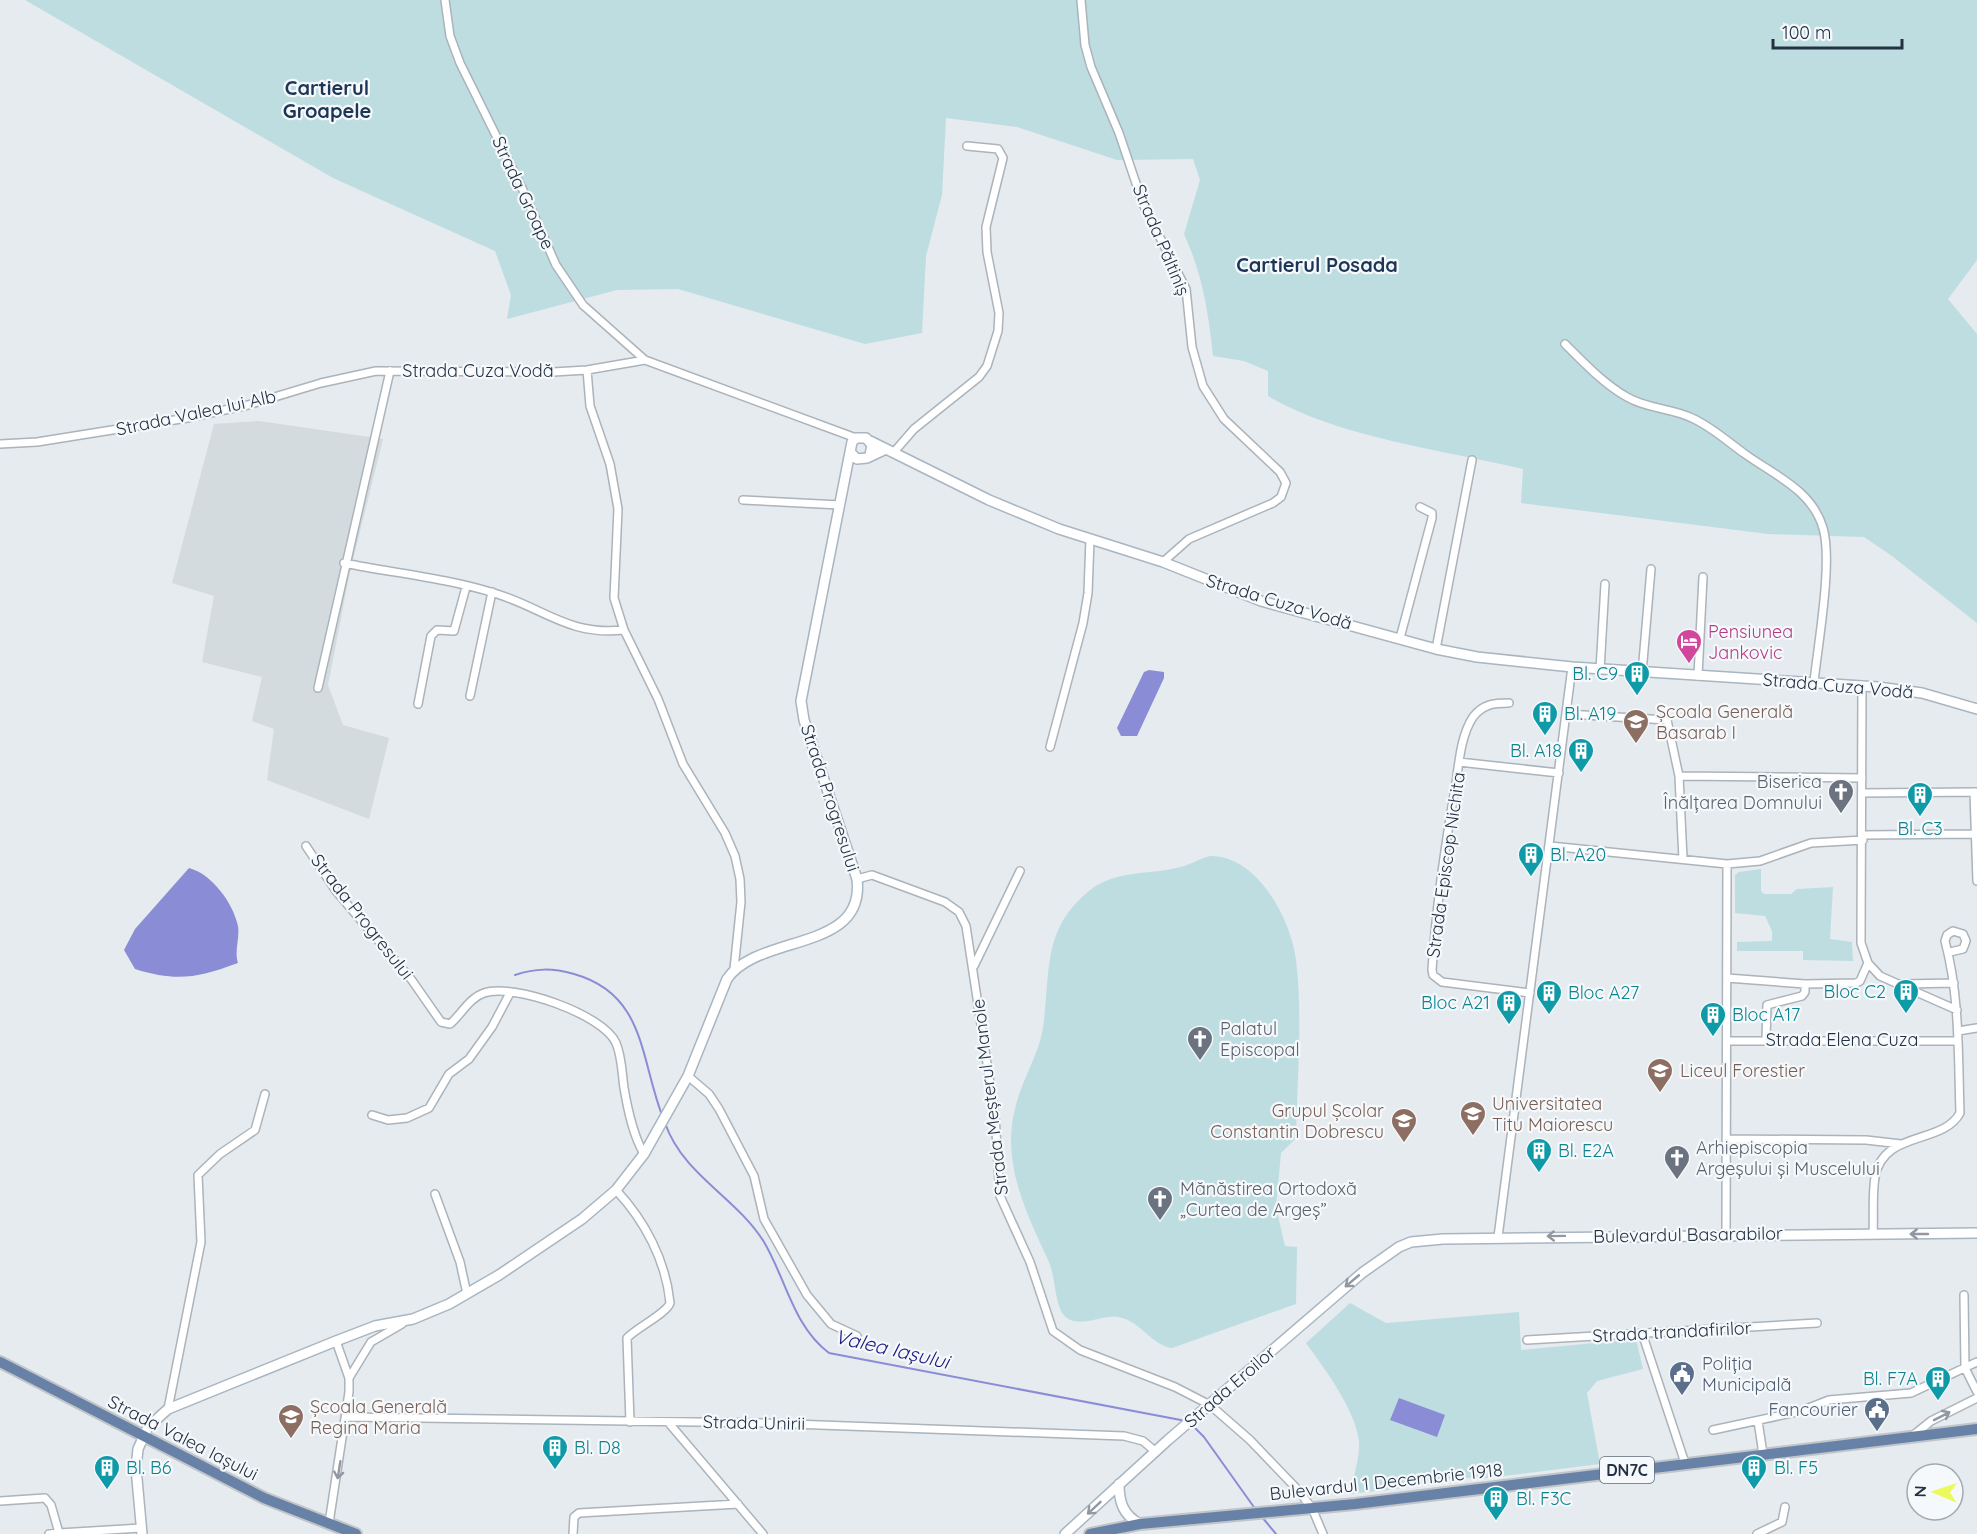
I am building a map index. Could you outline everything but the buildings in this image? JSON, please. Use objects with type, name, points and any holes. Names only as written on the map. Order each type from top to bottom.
[{"type":"main road","name":"Strada Valea Iașului","points":[[0,1362],[264,1498],[356,1534]]},
{"type":"main road","name":"Bulevardul 1 Decembrie 1918","points":[[1098,1533],[1140,1524],[1312,1508],[1977,1429]]},
{"type":"street","name":"Strada Groape","points":[[445,0],[450,36],[457,57],[556,265],[584,304],[645,360]]},
{"type":"street","name":"Strada Păltiniș","points":[[1081,0],[1085,45],[1091,68],[1119,133],[1143,204],[1186,289],[1192,347],[1203,386],[1224,420],[1281,472],[1286,483],[1281,497],[1273,503],[1189,538],[1163,562]]},
{"type":"street","points":[[848,474],[866,457],[889,451],[982,374],[998,331],[998,302],[987,252],[986,227],[1003,158],[998,149],[967,146]]},
{"type":"street","points":[[1565,344],[1617,391],[1645,405],[1681,413],[1705,425],[1783,478],[1806,498],[1817,514],[1825,538],[1826,562],[1814,682]]},
{"type":"street","name":"Strada Cuza Vodă","points":[[318,688],[344,563],[390,371],[517,374],[587,370],[645,360],[724,387],[840,434],[852,446]]},
{"type":"street","points":[[349,1378],[371,1342],[466,1294],[582,1219],[616,1190],[644,1154],[688,1076],[727,980],[734,969],[741,902],[740,879],[735,856],[725,833],[683,764],[658,699],[624,630],[613,587],[618,509],[610,464],[590,406],[587,370]]},
{"type":"street","name":"Strada Valea lui Alb","points":[[0,444],[37,442],[187,418],[248,405],[331,381],[390,371]]},
{"type":"street","name":"Strada Cuza Vodă","points":[[870,441],[1032,519],[1163,562],[1261,601],[1436,649],[1477,657],[1600,670],[1862,685],[1922,693],[1977,709]]},
{"type":"street","points":[[852,446],[870,441],[866,457]]},
{"type":"street","points":[[852,446],[866,457]]},
{"type":"street","name":"Strada Progresului","points":[[734,969],[746,961],[840,925],[856,905],[857,879],[804,720],[801,701],[852,446]]},
{"type":"street","points":[[1436,649],[1472,460]]},
{"type":"street","points":[[743,500],[840,505]]},
{"type":"street","points":[[1400,638],[1432,518],[1432,513],[1420,507]]},
{"type":"street","points":[[1050,747],[1083,623],[1088,593],[1090,539]]},
{"type":"street","points":[[344,563],[492,592],[580,629],[605,632],[624,630]]},
{"type":"street","points":[[1642,673],[1652,569]]},
{"type":"street","points":[[1698,676],[1703,577]]},
{"type":"street","points":[[1600,670],[1605,584]]},
{"type":"street","points":[[418,704],[431,636],[437,630],[454,631],[466,587]]},
{"type":"street","points":[[470,696],[492,592]]},
{"type":"street","points":[[1498,1237],[1572,667]]},
{"type":"street","points":[[1862,685],[1861,943],[1868,963],[1880,976],[1957,1010]]},
{"type":"street","name":"Strada Episcop Nichita","points":[[1509,703],[1492,703],[1475,715],[1467,731],[1448,829],[1433,975],[1442,982],[1530,993]]},
{"type":"street","points":[[1567,714],[1665,718],[1679,776],[1683,859]]},
{"type":"street","name":"Strada Episcop Nichita","points":[[1460,762],[1559,773]]},
{"type":"street","points":[[1679,776],[1862,778]]},
{"type":"street","points":[[1862,793],[1976,792],[1977,881]]},
{"type":"street","points":[[1550,846],[1728,864],[1760,861],[1811,843],[1863,838],[1975,834]]},
{"type":"street","name":"Strada Progresului","points":[[306,846],[336,891],[411,979],[441,1022],[450,1024],[475,998],[484,993],[510,993],[561,1005],[606,1029],[619,1051],[629,1110],[637,1141],[644,1154]]},
{"type":"street","points":[[1726,1234],[1728,864]]},
{"type":"street","points":[[974,968],[1020,871]]},
{"type":"street","name":"Strada Meșterul Manole","points":[[857,879],[872,875],[953,906],[966,926],[995,1116],[1000,1196],[1030,1262],[1053,1331],[1080,1350],[1175,1387],[1209,1405],[1250,1440],[1297,1489],[1312,1508],[1323,1534]]},
{"type":"street","points":[[1873,1234],[1875,1178],[1877,1169],[1888,1152],[1901,1144],[1956,1121],[1960,1113],[1957,1010],[1950,952]]},
{"type":"street","points":[[1727,978],[1805,984],[1856,983],[1860,981],[1868,963]]},
{"type":"street","points":[[1897,984],[1954,983]]},
{"type":"street","points":[[1766,1040],[1767,1005],[1802,996],[1805,992],[1805,984]]},
{"type":"street","points":[[372,1115],[388,1120],[407,1118],[429,1108],[449,1074],[469,1059],[492,1027],[510,993]]},
{"type":"street","points":[[1958,1031],[1977,1028]]},
{"type":"street","name":"Strada Elena Cuza","points":[[1727,1041],[1958,1041]]},
{"type":"street","points":[[688,1076],[709,1094],[719,1109],[754,1176],[764,1219],[807,1295],[831,1324],[857,1336]]},
{"type":"street","points":[[168,1409],[201,1242],[198,1175],[220,1154],[252,1135],[265,1094]]},
{"type":"street","points":[[1726,1139],[1866,1140],[1901,1144]]},
{"type":"street","points":[[616,1190],[632,1208],[652,1239],[670,1303],[665,1312],[648,1320],[627,1338],[630,1422]]},
{"type":"street","points":[[435,1194],[460,1262],[466,1294]]},
{"type":"street","name":"Bulevardul Basarabilor","points":[[1399,1247],[1422,1241],[1498,1237],[1977,1233]]},
{"type":"street","name":"Strada Eroilor","points":[[1065,1534],[1168,1440],[1362,1273],[1399,1247]]},
{"type":"street","points":[[1964,1295],[1965,1368],[1977,1392]]},
{"type":"street","points":[[48,1534],[142,1531],[136,1458],[141,1436],[168,1409],[375,1326],[413,1319]]},
{"type":"street","name":"Strada trandafirilor","points":[[1527,1340],[1816,1323]]},
{"type":"street","points":[[1642,1333],[1685,1464]]},
{"type":"street","points":[[329,1523],[347,1417],[349,1378],[336,1341]]},
{"type":"street","points":[[1713,1430],[1801,1411],[1829,1400],[1911,1393],[1977,1362]]},
{"type":"street","points":[[1909,1438],[1931,1421],[1977,1398]]},
{"type":"street","name":"Strada Unirii","points":[[347,1417],[668,1422],[1124,1436],[1143,1441],[1156,1452]]},
{"type":"street","points":[[1758,1421],[1763,1454]]},
{"type":"street","points":[[668,1422],[763,1534]]},
{"type":"street","points":[[1119,1484],[1123,1510],[1130,1519],[1140,1524]]},
{"type":"street","points":[[0,1501],[48,1500],[59,1533]]},
{"type":"street","points":[[573,1534],[573,1517],[579,1513],[738,1504]]},
{"type":"street","points":[[1757,1534],[1782,1522],[1785,1507]]},
{"type":"shaded area","points":[[25,0],[1977,0],[1977,260],[1948,299],[1977,334],[1977,623],[1892,556],[1864,537],[1768,534],[1521,503],[1523,469],[1358,432],[1296,410],[1268,396],[1268,371],[1244,361],[1213,356],[1204,294],[1196,264],[1184,234],[1200,180],[1193,159],[1117,160],[1017,127],[946,118],[942,195],[926,256],[922,333],[865,344],[678,289],[617,290],[507,319],[511,295],[495,251],[333,178]]},
{"type":"shaded area","points":[[259,421],[383,439],[350,572],[328,685],[343,725],[389,738],[369,819],[267,780],[274,729],[252,721],[262,677],[202,662],[214,596],[172,583],[214,424]]},
{"type":"shaded area","points":[[1210,856],[1227,858],[1243,866],[1257,878],[1279,909],[1293,944],[1298,982],[1299,1027],[1296,1138],[1281,1153],[1276,1207],[1285,1246],[1297,1247],[1296,1304],[1172,1348],[1158,1342],[1126,1319],[1111,1317],[1082,1322],[1068,1319],[1063,1314],[1058,1303],[1051,1268],[1032,1226],[1019,1188],[1011,1149],[1012,1129],[1021,1089],[1041,1039],[1051,954],[1055,937],[1063,921],[1074,906],[1099,884],[1120,876],[1180,867]]},
{"type":"shaded area","points":[[1761,869],[1761,891],[1764,894],[1791,894],[1797,889],[1833,887],[1830,939],[1852,942],[1853,961],[1803,960],[1803,951],[1737,951],[1737,942],[1772,941],[1772,931],[1765,916],[1735,913],[1735,875],[1739,872]]},
{"type":"shaded area","points":[[1350,1303],[1386,1323],[1519,1312],[1521,1350],[1636,1339],[1643,1369],[1597,1381],[1587,1393],[1600,1464],[1479,1479],[1452,1478],[1401,1488],[1350,1494],[1358,1455],[1357,1430],[1346,1403],[1306,1343]]},
{"type":"water","points":[[1149,670],[1164,672],[1164,678],[1137,736],[1121,736],[1117,728],[1144,672]]},
{"type":"water","points":[[189,868],[206,876],[231,908],[238,926],[238,963],[198,975],[175,977],[135,969],[124,950],[135,929]]},
{"type":"water","points":[[1399,1398],[1445,1415],[1437,1437],[1390,1420]]},
{"type":"waterway","name":"Valea Iașului","points":[[515,975],[537,970],[566,972],[597,983],[615,996],[627,1012],[636,1030],[662,1115]]},
{"type":"waterway","name":"Valea Iașului","points":[[665,1123],[684,1157],[739,1212],[764,1242],[798,1316],[817,1342],[829,1353],[1186,1421]]},
{"type":"waterway","name":"Valea Iașului","points":[[1191,1424],[1204,1437],[1256,1510]]},
{"type":"waterway","name":"Valea Iașului","points":[[1262,1517],[1276,1534]]},
{"type":"place","name":"Pensiunea Jankovic","points":[[1689,665]]},
{"type":"place","name":"Bl. C9","points":[[1637,697]]},
{"type":"place","name":"Bl. A19","points":[[1545,737]]},
{"type":"place","name":"Școala Generală Basarab I","points":[[1636,745]]},
{"type":"place","name":"Bl. A18","points":[[1581,774]]},
{"type":"place","name":"Biserica Înălțarea Domnului","points":[[1841,815]]},
{"type":"place","name":"Bl. C3","points":[[1920,818]]},
{"type":"place","name":"Bl. A20","points":[[1531,878]]},
{"type":"place","name":"Bloc C2","points":[[1906,1015]]},
{"type":"place","name":"Bloc A27","points":[[1549,1016]]},
{"type":"place","name":"Bloc A21","points":[[1509,1026]]},
{"type":"place","name":"Bloc A17","points":[[1713,1038]]},
{"type":"place","name":"Palatul Episcopal","points":[[1200,1062]]},
{"type":"place","name":"Liceul Forestier","points":[[1660,1094]]},
{"type":"place","name":"Universitatea Titu Maiorescu","points":[[1473,1137]]},
{"type":"place","name":"Grupul Școlar Constantin Dobrescu","points":[[1404,1144]]},
{"type":"place","name":"Bl. E2A","points":[[1539,1174]]},
{"type":"place","name":"Arhiepiscopia Argeșului și Muscelului","points":[[1677,1181]]},
{"type":"place","name":"Mănăstirea Ortodoxă „Curtea de Argeș”","points":[[1160,1222]]},
{"type":"place","name":"Poliția Municipală","points":[[1682,1397]]},
{"type":"place","name":"Bl. F7A","points":[[1938,1402]]},
{"type":"place","name":"Fancourier","points":[[1877,1433]]},
{"type":"place","name":"Școala Generală Regina Maria","points":[[291,1440]]},
{"type":"place","name":"Bl. D8","points":[[555,1471]]},
{"type":"place","name":"Bl. B6","points":[[107,1491]]},
{"type":"place","name":"Bl. F5","points":[[1754,1491]]},
{"type":"place","name":"Bl. F3C","points":[[1496,1522]]},
{"type":"district","name":"Cartierul Groapele","points":[[327,100]]},
{"type":"district","name":"Cartierul Posada","points":[[1317,265]]}]
